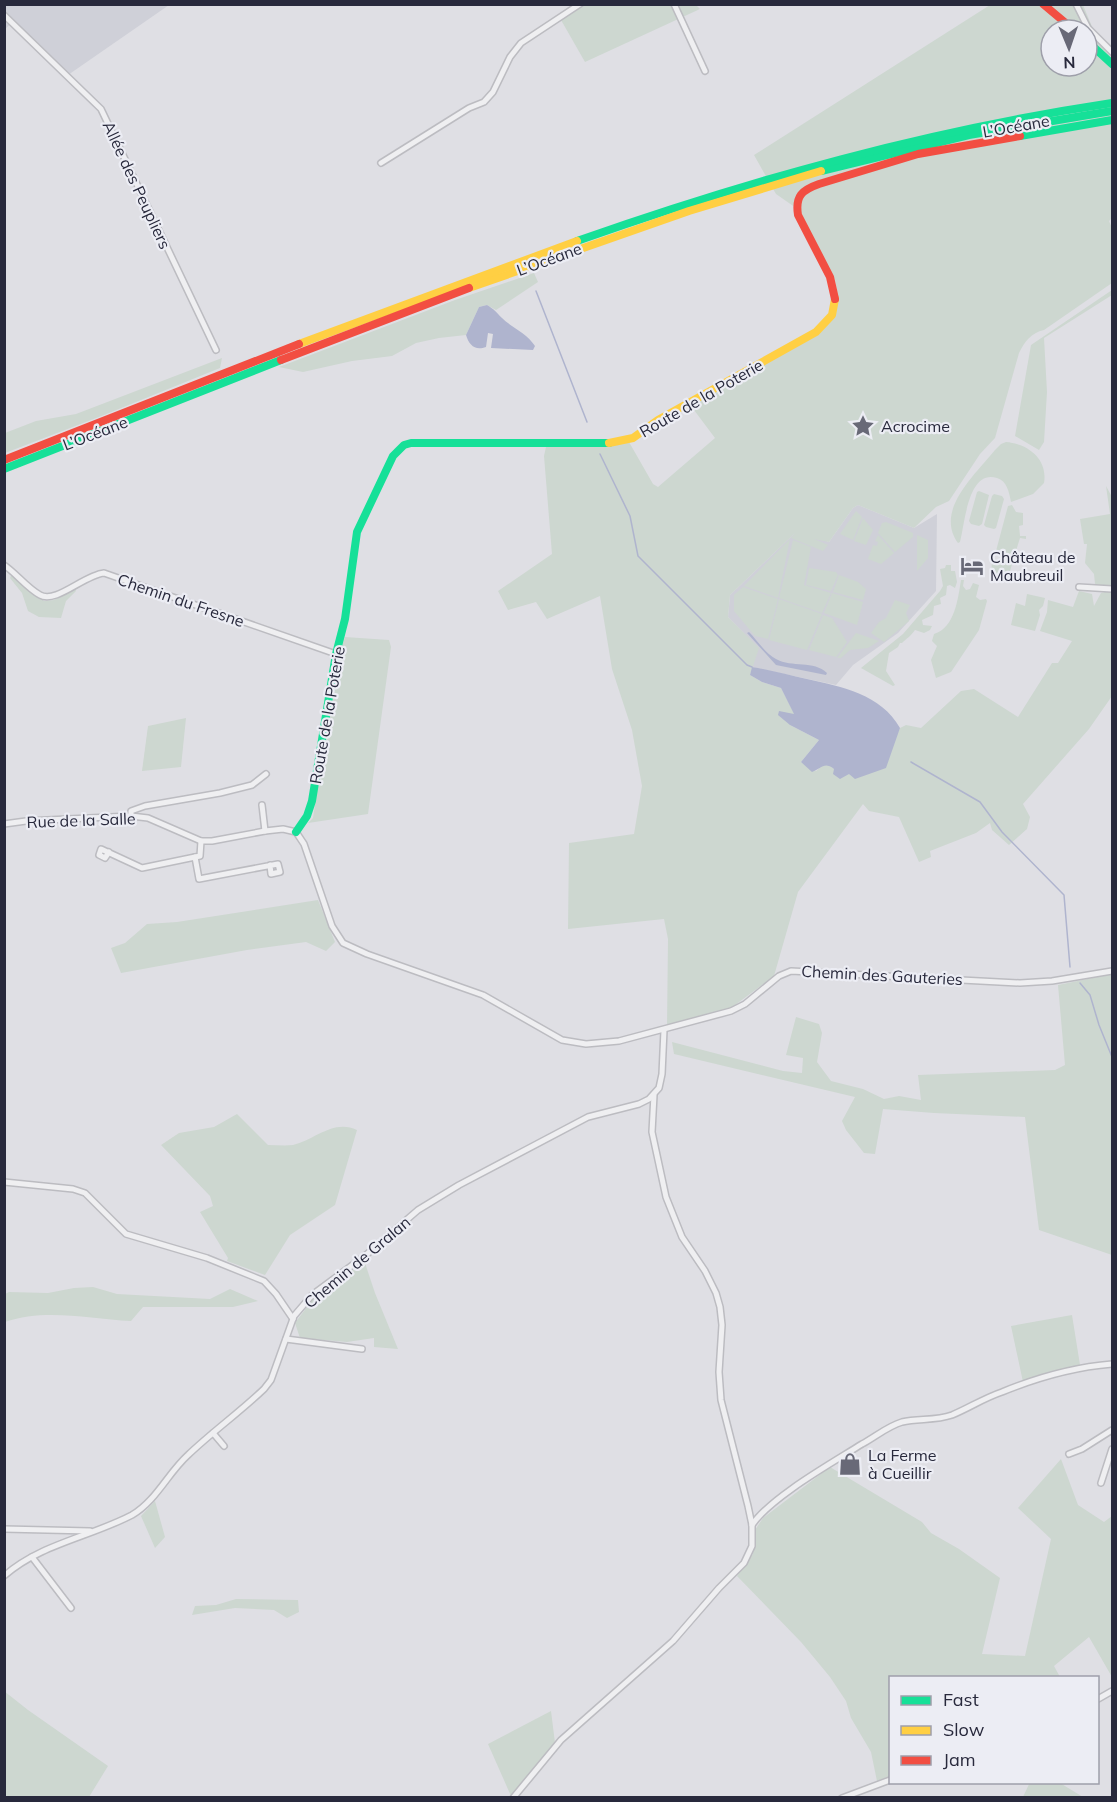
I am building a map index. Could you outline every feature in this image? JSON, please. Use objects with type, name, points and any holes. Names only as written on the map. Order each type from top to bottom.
[{"type":"main road","points":[[1046,5],[1061,18]]},
{"type":"main road","points":[[1099,52],[1113,64]]},
{"type":"main road","name":"L’Océane","points":[[4,460],[448,287],[708,196],[805,167],[914,139],[1007,119],[1113,103]]},
{"type":"main road","name":"L’Océane","points":[[4,469],[438,300],[699,208],[813,173],[906,149],[1028,124],[1113,111]]},
{"type":"main road","name":"Route de la Poterie","points":[[296,832],[308,816],[312,801],[336,654],[345,620],[352,559],[359,524],[393,456],[404,445],[411,442],[603,444],[633,438],[658,420],[816,332],[828,321],[835,302],[833,286],[796,209],[798,199],[804,191],[819,184],[918,154],[1113,120]]},
{"type":"street","points":[[381,163],[469,108],[484,102],[493,92],[510,57],[521,43],[580,4]]},
{"type":"street","points":[[674,4],[705,71]]},
{"type":"street","points":[[1076,4],[1088,28],[1113,52]]},
{"type":"street","name":"Allée des Peupliers","points":[[4,15],[101,110],[216,350]]},
{"type":"street","name":"Chemin du Fresne","points":[[4,565],[40,595],[47,597],[56,596],[94,574],[104,573],[336,654]]},
{"type":"street","points":[[1079,587],[1113,589]]},
{"type":"street","points":[[131,816],[131,811],[145,806],[252,785],[266,774]]},
{"type":"street","points":[[262,805],[265,831]]},
{"type":"street","name":"Rue de la Salle","points":[[4,824],[131,816],[147,818],[201,841],[283,829],[296,832]]},
{"type":"street","name":"Chemin des Gauteries","points":[[296,832],[304,844],[332,926],[337,936],[351,948],[483,995],[562,1040],[573,1042],[604,1044],[730,1011],[745,1004],[779,976],[790,971],[1020,983],[1063,980],[1113,971]]},
{"type":"street","points":[[108,852],[142,868],[200,856],[201,841]]},
{"type":"street","points":[[195,857],[198,879],[270,865]]},
{"type":"street","points":[[513,1797],[561,1740],[673,1641],[744,1563],[752,1546],[752,1526],[721,1400],[719,1372],[722,1325],[720,1308],[716,1293],[705,1271],[675,1224],[666,1197],[652,1132],[654,1095],[659,1088],[662,1074],[664,1030]]},
{"type":"street","name":"Chemin de Gralan","points":[[4,1576],[32,1557],[131,1515],[142,1508],[169,1474],[264,1389],[271,1380],[293,1319],[312,1295],[366,1255],[418,1210],[459,1185],[588,1117],[639,1104],[654,1095]]},
{"type":"street","points":[[4,1182],[73,1189],[85,1193],[126,1233],[207,1258],[264,1281],[293,1319]]},
{"type":"street","points":[[286,1339],[362,1349]]},
{"type":"street","points":[[752,1526],[764,1511],[809,1478],[901,1423],[949,1416],[1002,1391],[1035,1380],[1113,1364]]},
{"type":"street","points":[[1069,1454],[1082,1449],[1113,1430]]},
{"type":"street","points":[[213,1433],[224,1446]]},
{"type":"street","points":[[1101,1483],[1113,1449]]},
{"type":"street","points":[[4,1529],[94,1531]]},
{"type":"street","points":[[32,1557],[70,1608]]},
{"type":"street","points":[[1099,1698],[1113,1691]]},
{"type":"street","points":[[842,1797],[889,1781]]},
{"type":"shaded area","points":[[695,4],[700,9],[585,62],[561,20],[584,5]]},
{"type":"shaded area","points":[[5,5],[169,5],[68,75],[13,22],[5,29]]},
{"type":"shaded area","points":[[990,5],[1083,5],[1088,18],[1039,18],[1039,78],[1099,78],[1099,34],[1112,46],[1112,218],[1109,221],[1112,228],[1112,283],[1026,341],[1019,353],[995,438],[980,454],[949,501],[936,507],[914,528],[858,505],[853,508],[829,542],[814,539],[828,545],[823,551],[791,538],[795,533],[730,595],[728,617],[759,648],[750,675],[762,682],[781,688],[795,715],[790,725],[819,740],[801,762],[816,771],[823,765],[830,765],[834,769],[894,740],[900,728],[906,725],[921,728],[961,691],[974,689],[1018,717],[1052,663],[1058,663],[1072,641],[1040,631],[1047,612],[1048,600],[1073,607],[1079,591],[1092,594],[1094,606],[1101,593],[1112,590],[1112,696],[1089,729],[1023,804],[1030,817],[1027,829],[1009,845],[992,830],[990,823],[976,833],[930,851],[931,857],[919,862],[899,817],[869,811],[863,804],[798,892],[774,976],[731,1008],[667,1027],[668,939],[664,919],[568,929],[569,843],[634,834],[642,786],[632,730],[612,669],[600,596],[547,619],[536,602],[508,610],[498,591],[552,554],[544,456],[546,447],[629,442],[653,484],[658,487],[715,438],[691,406],[823,330],[838,297],[835,280],[799,210],[776,194],[754,155]]},
{"type":"shaded area","points":[[534,273],[538,282],[496,310],[487,305],[479,307],[466,335],[416,343],[392,356],[352,361],[303,372],[279,367],[455,300]]},
{"type":"shaded area","points":[[1112,290],[1112,295],[1044,338],[1047,392],[1044,442],[1039,450],[1015,436],[1031,345]]},
{"type":"shaded area","points":[[222,358],[220,368],[5,453],[5,433],[36,421],[76,414]]},
{"type":"shaded area","points":[[1006,442],[1022,446],[1040,460],[1044,483],[1033,494],[1011,502],[1007,487],[1003,482],[997,478],[987,477],[974,489],[969,500],[958,543],[952,531],[951,518],[954,505],[969,481],[995,450]]},
{"type":"shaded area","points":[[1106,486],[1112,497],[1112,586],[1098,586],[1095,584],[1094,574],[1085,563],[1087,544],[1084,544],[1080,519],[1110,514]]},
{"type":"shaded area","points":[[979,491],[989,495],[982,524],[979,526],[969,521]]},
{"type":"shaded area","points":[[994,494],[1004,499],[994,529],[984,525]]},
{"type":"shaded area","points":[[858,505],[914,528],[937,514],[936,591],[898,633],[853,665],[836,685],[752,667],[758,648],[728,617],[730,595],[799,529],[829,542],[853,508]]},
{"type":"shaded area","points":[[1012,505],[1016,512],[1023,513],[1023,525],[1019,526],[1020,536],[1026,536],[1026,539],[1020,538],[1014,557],[996,551],[1008,506]]},
{"type":"shaded area","points":[[856,511],[862,517],[853,540],[840,534]]},
{"type":"shaded area","points":[[863,518],[873,530],[866,545],[854,541]]},
{"type":"shaded area","points":[[886,522],[913,533],[913,537],[895,552],[878,533],[882,523]]},
{"type":"shaded area","points":[[878,535],[894,553],[881,564],[868,559],[873,545],[877,546],[878,542],[875,541]]},
{"type":"shaded area","points":[[917,535],[928,540],[928,558],[917,571]]},
{"type":"shaded area","points":[[790,539],[778,598],[744,586]]},
{"type":"shaded area","points":[[793,540],[811,547],[804,585],[831,593],[822,613],[779,598]]},
{"type":"shaded area","points":[[995,559],[1012,564],[1007,582],[997,580],[991,575],[992,561]]},
{"type":"shaded area","points":[[946,565],[951,565],[951,571],[955,571],[957,582],[955,588],[947,586],[946,595],[940,598],[941,604],[934,606],[933,615],[922,620],[923,625],[932,626],[930,630],[924,633],[915,630],[889,653],[886,671],[895,685],[861,668],[903,634],[940,591],[943,586],[940,569],[945,568]]},
{"type":"shaded area","points":[[809,568],[836,572],[838,575],[831,591],[806,585]]},
{"type":"shaded area","points":[[12,573],[44,601],[54,600],[75,588],[76,591],[66,601],[61,618],[39,617],[28,611],[22,593],[10,578]]},
{"type":"shaded area","points":[[839,575],[858,582],[866,589],[863,600],[833,592]]},
{"type":"shaded area","points":[[961,580],[964,580],[963,586],[966,590],[970,589],[973,583],[979,585],[976,597],[987,601],[979,630],[951,672],[936,678],[931,660],[937,646],[932,641],[934,634],[947,626],[951,619],[957,603]]},
{"type":"shaded area","points":[[743,587],[778,599],[768,639],[755,636],[734,611],[734,595]]},
{"type":"shaded area","points":[[832,593],[863,602],[857,625],[824,613]]},
{"type":"shaded area","points":[[1027,594],[1045,598],[1039,610],[1040,615],[1035,631],[1011,625],[1016,603],[1025,606]]},
{"type":"shaded area","points":[[779,599],[822,614],[807,650],[769,640]]},
{"type":"shaded area","points":[[895,600],[910,605],[906,613],[909,621],[884,642],[871,633],[879,622],[886,618]]},
{"type":"shaded area","points":[[823,615],[832,618],[847,642],[836,657],[809,650]]},
{"type":"shaded area","points":[[856,633],[879,641],[868,648],[850,650],[841,658],[837,658]]},
{"type":"shaded area","points":[[345,637],[389,640],[391,647],[368,814],[308,823],[313,818],[337,661]]},
{"type":"shaded area","points":[[186,718],[181,767],[142,771],[148,726]]},
{"type":"shaded area","points":[[318,900],[335,942],[326,951],[306,942],[247,950],[121,973],[111,948],[125,943],[147,924],[177,922]]},
{"type":"shaded area","points":[[1112,974],[1112,1255],[1039,1230],[1025,1117],[883,1109],[875,1154],[864,1153],[846,1130],[842,1121],[855,1097],[674,1054],[672,1042],[783,1071],[802,1073],[803,1058],[786,1055],[796,1017],[819,1024],[822,1033],[817,1062],[831,1081],[863,1089],[884,1099],[899,1096],[921,1100],[918,1075],[1055,1070],[1065,1065],[1058,985]]},
{"type":"shaded area","points":[[237,1114],[268,1145],[293,1145],[340,1127],[357,1130],[335,1205],[290,1235],[265,1275],[227,1261],[228,1258],[200,1212],[213,1206],[210,1196],[161,1145],[179,1133],[214,1127]]},
{"type":"shaded area","points":[[364,1260],[398,1349],[374,1347],[374,1338],[347,1342],[300,1338],[295,1323],[313,1299]]},
{"type":"shaded area","points":[[93,1287],[117,1294],[210,1299],[230,1289],[258,1301],[233,1307],[143,1307],[131,1321],[51,1315],[5,1322],[5,1294],[9,1292],[48,1293]]},
{"type":"shaded area","points":[[1072,1315],[1080,1365],[1023,1382],[1011,1326]]},
{"type":"shaded area","points":[[1061,1459],[1078,1505],[1104,1522],[1112,1516],[1112,1677],[1089,1637],[1054,1666],[1059,1676],[889,1676],[889,1776],[877,1781],[871,1752],[851,1718],[846,1701],[830,1677],[801,1642],[737,1576],[753,1554],[755,1530],[763,1518],[830,1467],[922,1522],[931,1533],[959,1549],[1000,1578],[982,1654],[1025,1656],[1051,1539],[1018,1508]]},
{"type":"shaded area","points":[[155,1501],[165,1537],[155,1548],[141,1516]]},
{"type":"shaded area","points":[[236,1599],[298,1600],[299,1612],[287,1618],[274,1610],[235,1608],[192,1615],[195,1606],[216,1605]]},
{"type":"shaded area","points":[[4,1691],[108,1766],[89,1797],[5,1797]]},
{"type":"shaded area","points":[[551,1711],[555,1743],[511,1796],[488,1744]]},
{"type":"shaded area","points":[[1029,1784],[1062,1784],[1083,1797],[1023,1797]]},
{"type":"water","points":[[487,305],[528,338],[535,346],[533,350],[491,348],[493,334],[488,333],[486,347],[476,348],[471,344],[466,335],[479,307]]},
{"type":"water","points":[[749,632],[772,657],[782,662],[822,669],[827,673],[826,675],[776,665],[747,633]]},
{"type":"water","points":[[752,667],[847,689],[882,707],[900,728],[886,768],[855,779],[849,774],[840,779],[833,774],[834,769],[828,766],[812,772],[801,762],[819,740],[790,725],[778,715],[779,711],[794,714],[781,688],[762,682],[750,675]]},
{"type":"waterway","points":[[536,291],[587,422]]},
{"type":"waterway","points":[[600,454],[630,516],[638,556],[747,665],[752,667]]},
{"type":"waterway","points":[[911,762],[980,802],[1002,832],[1064,895],[1070,967]]},
{"type":"waterway","points":[[1080,983],[1090,995],[1112,1057]]},
{"type":"traffic: fast","points":[[1099,52],[1112,64]]},
{"type":"traffic: fast","points":[[577,241],[709,197],[841,159],[975,128],[1112,103]]},
{"type":"traffic: fast","points":[[821,171],[969,135],[1112,111]]},
{"type":"traffic: fast","points":[[1020,136],[1112,120]]},
{"type":"traffic: fast","points":[[4,469],[281,360]]},
{"type":"traffic: fast","points":[[296,832],[307,816],[312,801],[336,654],[345,619],[357,532],[393,456],[404,445],[411,443],[609,443]]},
{"type":"traffic: slow","points":[[469,288],[689,211],[821,171]]},
{"type":"traffic: slow","points":[[299,344],[577,241]]},
{"type":"traffic: slow","points":[[609,443],[633,438],[658,420],[816,332],[832,315],[835,299]]},
{"type":"traffic: jam","points":[[1043,4],[1060,18]]},
{"type":"traffic: jam","points":[[835,299],[830,277],[798,215],[799,198],[804,191],[819,184],[918,154],[1020,136]]},
{"type":"traffic: jam","points":[[281,360],[469,288]]},
{"type":"traffic: jam","points":[[4,460],[299,344]]},
{"type":"place","name":"Acrocime","points":[[863,426]]},
{"type":"place","name":"Château de Maubreuil","points":[[972,566]]},
{"type":"place","name":"La Ferme à Cueillir","points":[[850,1464]]}]
